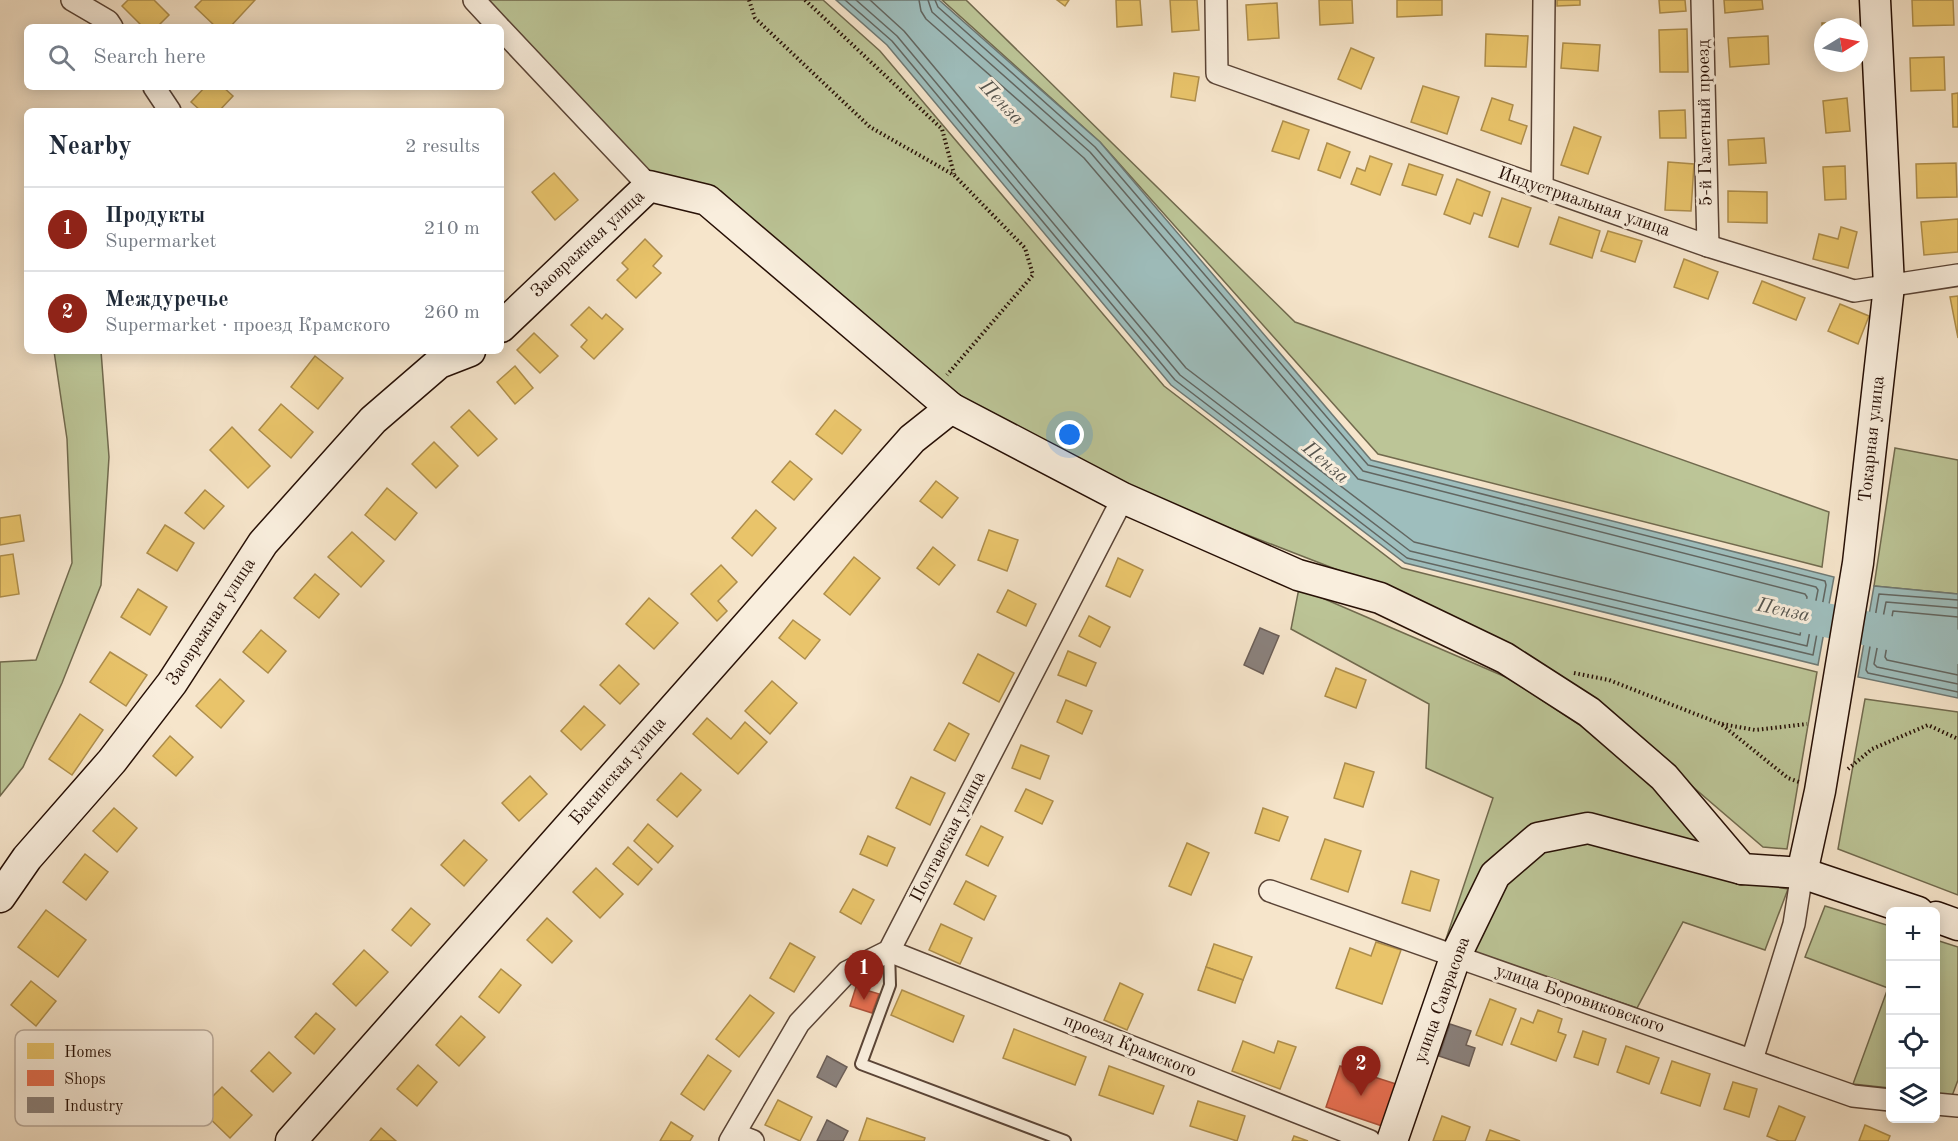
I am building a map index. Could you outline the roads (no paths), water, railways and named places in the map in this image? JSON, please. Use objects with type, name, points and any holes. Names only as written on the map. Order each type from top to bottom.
[{"type":"street","points":[[72,0],[110,24]]},
{"type":"street","points":[[474,0],[496,24]]},
{"type":"street","name":"Индустриальная улица","points":[[1216,0],[1217,73],[1708,246],[1854,291],[1958,275]]},
{"type":"street","points":[[1542,187],[1544,0]]},
{"type":"street","name":"5-й Галетный проезд","points":[[1701,0],[1708,246]]},
{"type":"street","name":"Токарная улица","points":[[1802,873],[1820,791],[1858,563],[1889,286],[1875,0]]},
{"type":"street","points":[[504,32],[649,186],[707,200],[942,400],[1123,498],[1298,574],[1380,598],[1505,658],[1589,712],[1664,777],[1742,868]]},
{"type":"street","points":[[156,90],[168,108]]},
{"type":"street","name":"Заовражная улица","points":[[504,324],[649,186]]},
{"type":"street","name":"Заовражная улица","points":[[0,897],[27,858],[112,761],[172,682],[263,543],[432,357],[451,354]]},
{"type":"street","name":"Бакинская улица","points":[[291,1141],[912,439],[942,400]]},
{"type":"street","name":"Полтавская улица","points":[[889,951],[1123,498]]},
{"type":"street","name":"улица Саврасова","points":[[1392,1141],[1456,955],[1495,874],[1538,838],[1588,828],[1742,868],[1802,873],[1903,907]]},
{"type":"street","points":[[1752,1060],[1794,924],[1802,873]]},
{"type":"street","name":"улица Боровиковского","points":[[1270,891],[1853,1096],[1886,1100]]},
{"type":"street","points":[[1940,919],[1958,925]]},
{"type":"street","points":[[739,1139],[799,1023],[847,972],[889,951]]},
{"type":"street","name":"проезд Крамского","points":[[889,951],[1370,1141]]},
{"type":"street","points":[[1940,1104],[1958,1106]]},
{"type":"lane","points":[[889,951],[890,985],[861,1064],[1065,1141]]},
{"type":"water","points":[[836,0],[939,0],[1100,142],[1371,460],[1834,577],[1818,665],[1405,563],[1171,385],[887,45]]},
{"type":"water","points":[[1874,586],[1958,594],[1958,698],[1858,677]]},
{"type":"waterway","name":"Пенза","points":[[1781,611],[1958,647]]},
{"type":"place","name":"Продукты","points":[[864,1000]]},
{"type":"place","name":"Междуречье","points":[[1361,1096]]}]
